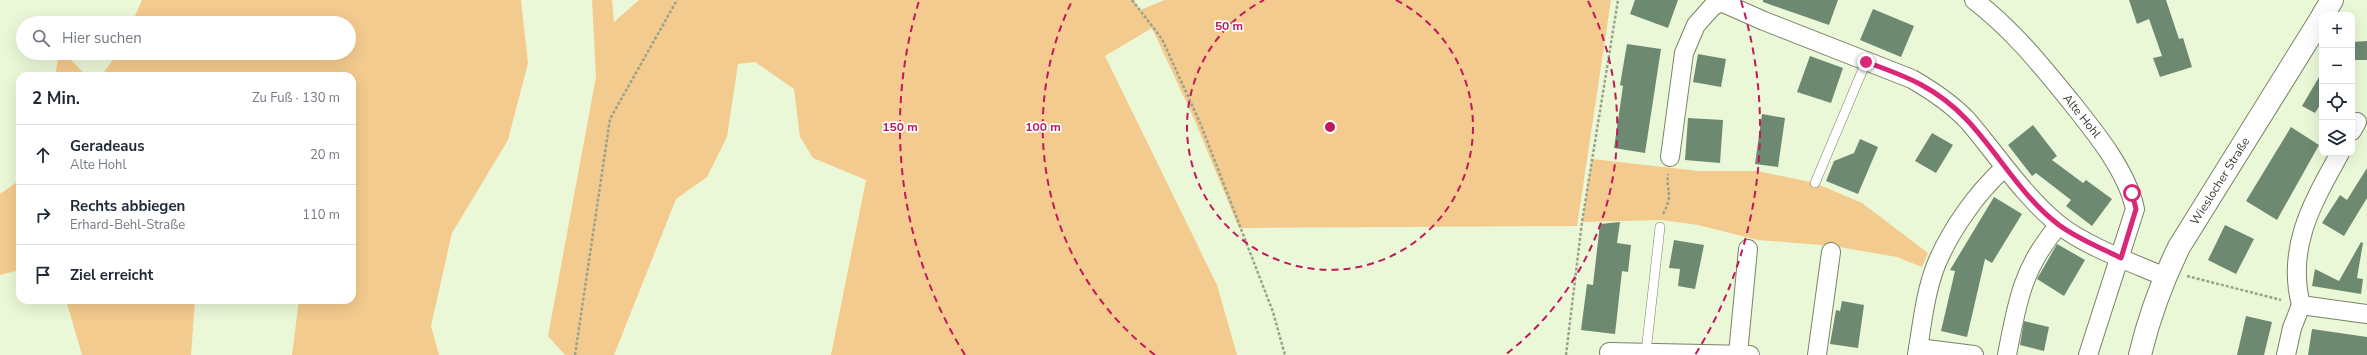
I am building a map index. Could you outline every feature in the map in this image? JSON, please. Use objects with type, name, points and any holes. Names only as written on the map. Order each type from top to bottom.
[{"type":"main road","name":"Wieslocher Straße","points":[[2325,12],[2332,0]]},
{"type":"main road","name":"Wieslocher Straße","points":[[2140,355],[2148,321],[2166,274],[2179,247],[2319,22]]},
{"type":"street","name":"Alte Hohl","points":[[1974,0],[1995,17],[2033,56],[2101,140],[2132,193],[2136,209],[2088,355]]},
{"type":"street","points":[[1670,157],[1684,53],[1696,25],[1712,7],[1720,1],[1866,62],[1912,79],[1932,91],[1967,120],[2004,168],[2033,200],[2059,225],[2121,258],[2166,274]]},
{"type":"street","points":[[2286,355],[2292,328],[2301,305],[2296,285],[2302,232],[2309,208],[2338,156]]},
{"type":"street","points":[[1974,355],[1917,351],[1928,293],[1936,265],[1970,206],[1987,183],[2004,168]]},
{"type":"street","points":[[2007,355],[2021,290],[2028,270],[2048,237],[2059,225]]},
{"type":"street","points":[[1609,352],[1744,354],[1748,249]]},
{"type":"street","points":[[1817,355],[1831,252]]},
{"type":"street","points":[[2301,305],[2367,314]]},
{"type":"lane","points":[[1814,183],[1866,62]]},
{"type":"lane","points":[[1646,352],[1660,226]]},
{"type":"path","points":[[575,355],[610,119],[677,0]]},
{"type":"path","points":[[1132,0],[1162,39],[1202,125],[1273,312],[1285,355]]},
{"type":"path","points":[[1566,355],[1582,222],[1618,0]]},
{"type":"path","points":[[1660,226],[1671,194],[1667,180],[1670,157]]},
{"type":"path","points":[[2166,274],[2301,305]]},
{"type":"shaded area","points":[[142,0],[521,0],[528,63],[508,140],[452,233],[431,326],[439,355],[292,355],[298,304],[356,304],[356,72],[104,72],[113,60],[356,60],[356,16],[135,16]]},
{"type":"shaded area","points":[[592,0],[612,0],[614,22],[639,0],[1134,0],[1140,10],[1165,0],[1611,0],[1577,226],[1239,228],[1195,121],[1152,28],[1105,56],[1217,285],[1237,355],[831,355],[866,180],[813,158],[800,137],[794,89],[755,62],[738,64],[727,137],[707,177],[676,199],[614,355],[565,355],[548,336],[596,77]]},
{"type":"shaded area","points":[[58,60],[71,60],[83,72],[56,72]]},
{"type":"shaded area","points":[[1592,159],[1699,171],[1757,171],[1815,183],[1862,203],[1928,253],[1922,267],[1897,257],[1833,246],[1758,240],[1698,225],[1662,220],[1582,222]]},
{"type":"shaded area","points":[[16,183],[16,271],[0,275],[0,194]]},
{"type":"shaded area","points":[[67,304],[195,304],[191,355],[82,355]]},
{"type":"building","points":[[1635,0],[1678,0],[1668,28],[1630,14]]},
{"type":"building","points":[[1763,0],[1838,0],[1829,25],[1763,2]]},
{"type":"building","points":[[2129,0],[2166,0],[2179,39],[2183,38],[2192,67],[2160,77],[2153,58],[2162,56],[2149,19],[2137,24]]},
{"type":"building","points":[[1873,9],[1914,26],[1901,57],[1860,40]]},
{"type":"building","points":[[2367,41],[2367,60],[2355,60],[2355,42]]},
{"type":"building","points":[[1627,44],[1661,49],[1645,153],[1614,148],[1623,86],[1620,85]]},
{"type":"building","points":[[1698,54],[1726,59],[1721,87],[1693,82]]},
{"type":"building","points":[[1810,56],[1843,68],[1831,103],[1797,92]]},
{"type":"building","points":[[2319,77],[2319,107],[2315,113],[2302,106]]},
{"type":"building","points":[[1762,114],[1785,118],[1778,167],[1755,164]]},
{"type":"building","points":[[1688,118],[1723,120],[1720,163],[1685,160]]},
{"type":"building","points":[[2033,125],[2057,156],[2052,160],[2083,183],[2086,180],[2112,199],[2092,226],[2066,206],[2071,200],[2036,173],[2032,176],[2008,145]]},
{"type":"building","points":[[2291,127],[2319,145],[2277,220],[2246,201]]},
{"type":"building","points":[[1932,133],[1953,145],[1936,173],[1915,161]]},
{"type":"building","points":[[1860,139],[1878,147],[1858,194],[1826,181],[1834,161],[1854,153]]},
{"type":"building","points":[[2367,168],[2367,198],[2344,236],[2322,223],[2340,195],[2347,200]]},
{"type":"building","points":[[1994,197],[2022,214],[1992,263],[1985,259],[1967,337],[1941,331],[1955,271],[1950,270]]},
{"type":"building","points":[[1620,222],[1617,243],[1631,245],[1628,272],[1622,271],[1615,334],[1581,330],[1587,284],[1593,285],[1600,224]]},
{"type":"building","points":[[2225,225],[2254,239],[2236,274],[2208,260]]},
{"type":"building","points":[[1674,240],[1704,245],[1695,289],[1678,286],[1680,269],[1669,268]]},
{"type":"building","points":[[2361,242],[2363,243],[2357,278],[2363,279],[2361,294],[2312,286],[2315,269],[2339,281]]},
{"type":"building","points":[[2057,244],[2085,260],[2064,296],[2037,279]]},
{"type":"building","points":[[1842,301],[1864,305],[1858,348],[1830,344],[1836,310],[1840,311]]},
{"type":"building","points":[[2246,316],[2272,322],[2264,355],[2237,355]]},
{"type":"building","points":[[2024,321],[2049,327],[2044,351],[2020,345]]},
{"type":"building","points":[[2312,329],[2367,337],[2367,355],[2308,355]]},
{"type":"route","points":[[1866,62],[1912,79],[1932,91],[1967,120],[2015,181],[2059,225],[2090,243],[2121,258],[2136,209],[2132,193]]}]
